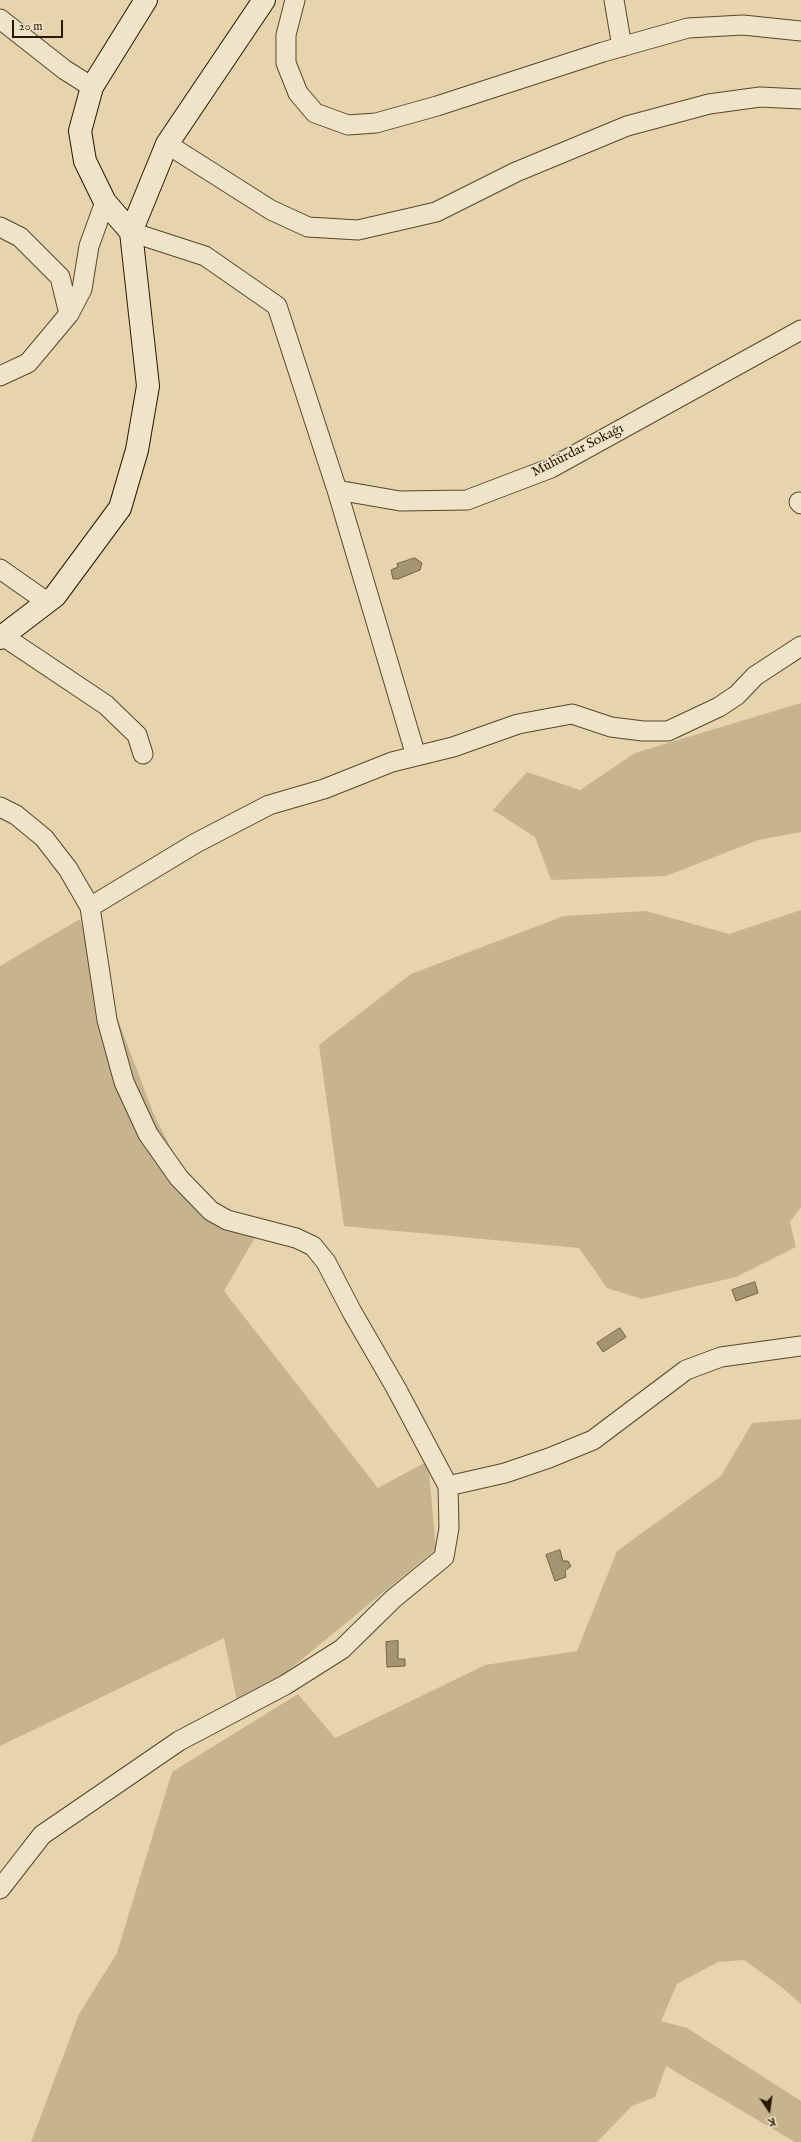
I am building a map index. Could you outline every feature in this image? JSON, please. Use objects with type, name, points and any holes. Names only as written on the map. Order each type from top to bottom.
[{"type":"street","points":[[146,0],[92,87],[80,131],[85,161],[105,202],[132,232],[205,256],[277,306],[337,490],[416,756]]},
{"type":"street","points":[[143,754],[137,735],[106,705],[1,637],[55,596],[120,508],[137,450],[148,386],[132,232],[167,144],[264,0]]},
{"type":"street","points":[[295,0],[286,35],[286,63],[298,93],[315,113],[348,125],[376,123],[436,106],[622,47],[688,28],[743,25],[801,31]]},
{"type":"street","points":[[614,0],[622,47]]},
{"type":"street","points":[[0,19],[65,70],[92,87]]},
{"type":"street","points":[[167,144],[271,210],[308,227],[358,230],[436,212],[516,172],[627,126],[709,104],[760,97],[801,99]]},
{"type":"street","points":[[0,376],[28,363],[69,314],[82,289],[89,246],[105,202]]},
{"type":"street","points":[[0,227],[20,237],[60,277],[69,314]]},
{"type":"street","name":"Mühürdar Sokağı","points":[[337,490],[400,501],[467,500],[551,468],[801,330]]},
{"type":"street","points":[[0,569],[47,602]]},
{"type":"street","points":[[90,906],[196,843],[270,805],[324,789],[392,762],[452,747],[518,724],[572,714],[611,727],[643,731],[668,731],[719,707],[737,695],[755,676],[801,646]]},
{"type":"street","points":[[0,807],[16,815],[44,838],[68,869],[90,906],[107,1020],[124,1082],[148,1134],[179,1178],[211,1211],[227,1220],[296,1238],[313,1246],[326,1262],[352,1312],[396,1388],[448,1486],[449,1528],[444,1557],[393,1599],[342,1649],[286,1685],[179,1741],[42,1835],[0,1889]]},
{"type":"street","points":[[448,1486],[504,1473],[549,1458],[593,1440],[686,1370],[721,1357],[801,1346]]},
{"type":"shaded area","points":[[415,558],[422,563],[420,570],[398,579],[393,579],[391,570],[398,567],[397,564]]},
{"type":"shaded area","points":[[801,703],[801,832],[758,840],[666,876],[551,880],[535,837],[493,810],[527,772],[580,790],[635,753]]},
{"type":"shaded area","points":[[801,910],[801,1207],[790,1222],[796,1247],[736,1277],[642,1299],[607,1288],[579,1248],[344,1226],[319,1045],[411,974],[564,916],[646,911],[729,934]]},
{"type":"shaded area","points":[[80,919],[154,1115],[202,1208],[257,1234],[224,1291],[378,1488],[428,1461],[436,1549],[239,1711],[224,1638],[0,1746],[0,966]]},
{"type":"shaded area","points":[[755,1282],[758,1293],[736,1301],[732,1290]]},
{"type":"shaded area","points":[[620,1328],[626,1337],[603,1352],[597,1343]]},
{"type":"shaded area","points":[[801,1419],[801,2004],[779,1985],[744,1960],[718,1962],[677,1984],[661,2021],[687,2028],[801,2101],[801,2142],[795,2142],[666,2066],[655,2097],[632,2106],[597,2142],[31,2142],[79,2014],[117,1953],[172,1772],[298,1694],[335,1738],[485,1665],[577,1651],[617,1551],[721,1476],[752,1423]]},
{"type":"shaded area","points":[[560,1550],[563,1561],[568,1561],[571,1566],[565,1571],[566,1577],[555,1581],[546,1555]]},
{"type":"shaded area","points":[[398,1641],[398,1659],[405,1659],[405,1666],[387,1667],[386,1642]]}]
